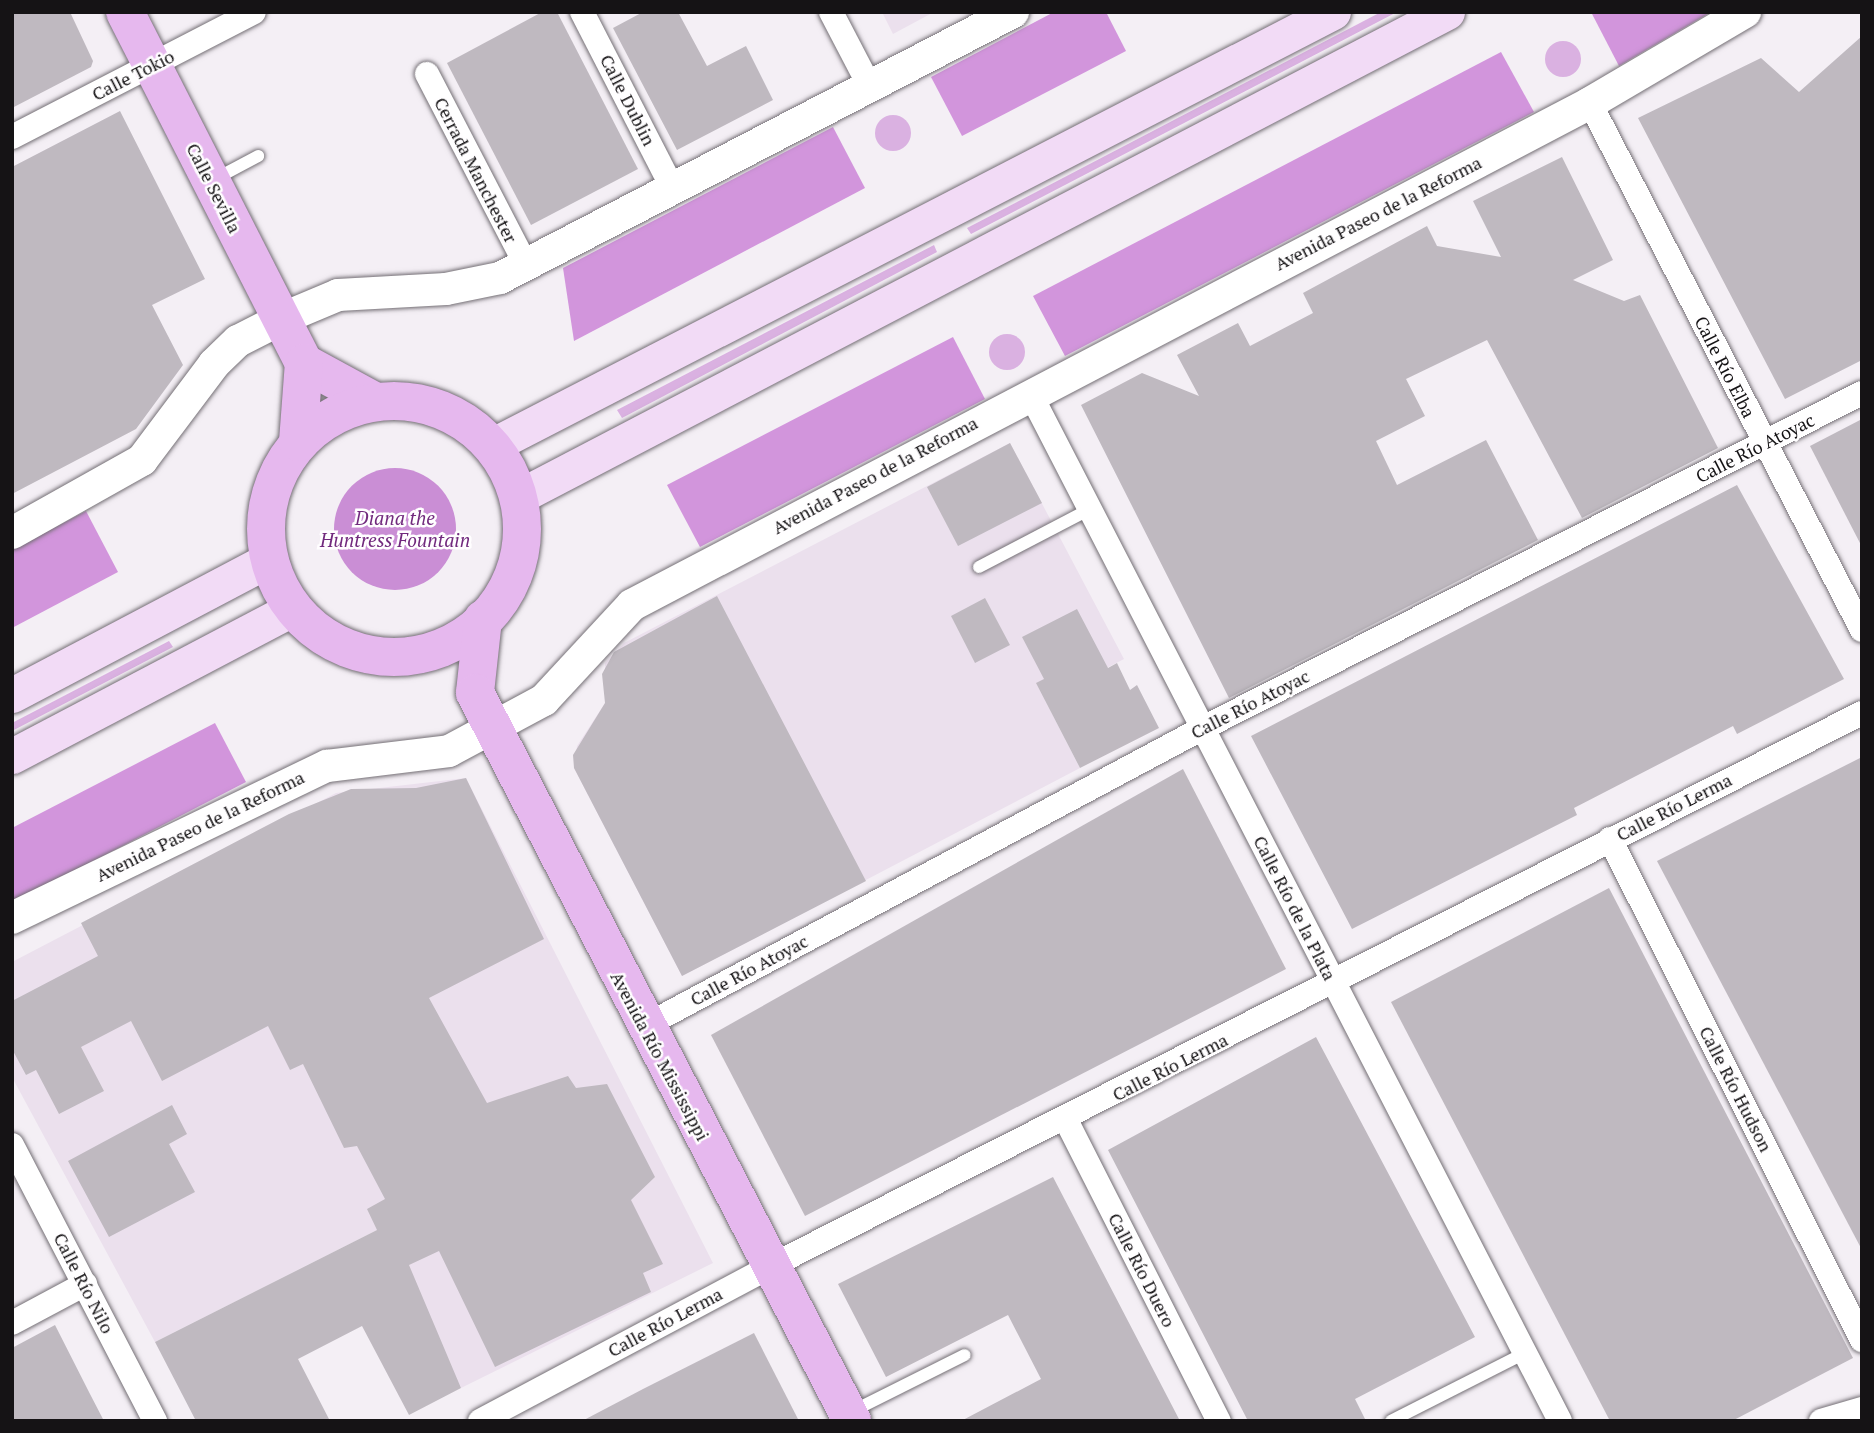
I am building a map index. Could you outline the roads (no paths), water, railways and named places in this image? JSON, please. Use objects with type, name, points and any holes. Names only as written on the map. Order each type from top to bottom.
[{"type":"main road","name":"Calle Sevilla","points":[[124,12],[304,363]]},
{"type":"main road","points":[[492,445],[1333,12]]},
{"type":"main road","points":[[518,497],[1447,12]]},
{"type":"main road","points":[[298,442],[304,363],[374,401]]},
{"type":"main road","points":[[374,401],[418,402],[459,417],[492,445],[518,497],[523,525],[517,569],[483,619],[464,637],[426,653],[385,657],[345,648],[309,626],[294,608],[268,560],[265,516],[275,476],[298,442],[332,415],[374,401]]},
{"type":"main road","points":[[12,695],[268,560]]},
{"type":"main road","points":[[12,756],[294,608]]},
{"type":"main road","points":[[474,689],[483,619]]},
{"type":"main road","name":"Avenida Río Mississippi","points":[[406,655],[444,667],[474,689],[643,1027],[850,1417]]},
{"type":"street","name":"Calle Tokio","points":[[12,137],[254,12]]},
{"type":"street","name":"Calle Dublin","points":[[582,12],[673,188]]},
{"type":"street","points":[[831,12],[870,86]]},
{"type":"street","points":[[12,533],[142,460],[214,364],[238,341],[338,295],[473,286],[526,265],[1013,12]]},
{"type":"street","name":"Avenida Paseo de la Reforma","points":[[12,918],[327,766],[449,751],[544,700],[632,605],[1590,103],[1745,12]]},
{"type":"street","name":"Cerrada Manchester","points":[[427,74],[526,265]]},
{"type":"street","name":"Calle Río Elba","points":[[1590,103],[1862,630]]},
{"type":"street","name":"Calle Río Atoyac","points":[[643,1027],[1203,728],[1862,393]]},
{"type":"street","name":"Calle Río de la Plata","points":[[1031,395],[1560,1421]]},
{"type":"street","name":"Calle Río Lerma","points":[[484,1420],[771,1266],[1334,984],[1610,839],[1862,713]]},
{"type":"street","name":"Calle Río Hudson","points":[[1610,839],[1862,1340]]},
{"type":"street","name":"Calle Río Duero","points":[[1066,1119],[1219,1421]]},
{"type":"street","name":"Calle Río Nilo","points":[[12,1145],[155,1421]]},
{"type":"street","points":[[12,1323],[85,1284]]},
{"type":"street","points":[[1821,1421],[1862,1409]]},
{"type":"lane","points":[[211,181],[258,156]]},
{"type":"lane","points":[[979,567],[1090,509]]},
{"type":"lane","points":[[1391,1421],[1525,1353]]},
{"type":"lane","points":[[850,1417],[965,1355]]},
{"type":"water","name":"Diana the Huntress Fountain","points":[[395,468],[418,473],[438,486],[451,506],[456,529],[451,552],[438,572],[418,585],[395,590],[372,585],[352,572],[339,552],[334,529],[339,506],[352,486],[372,473]]}]
